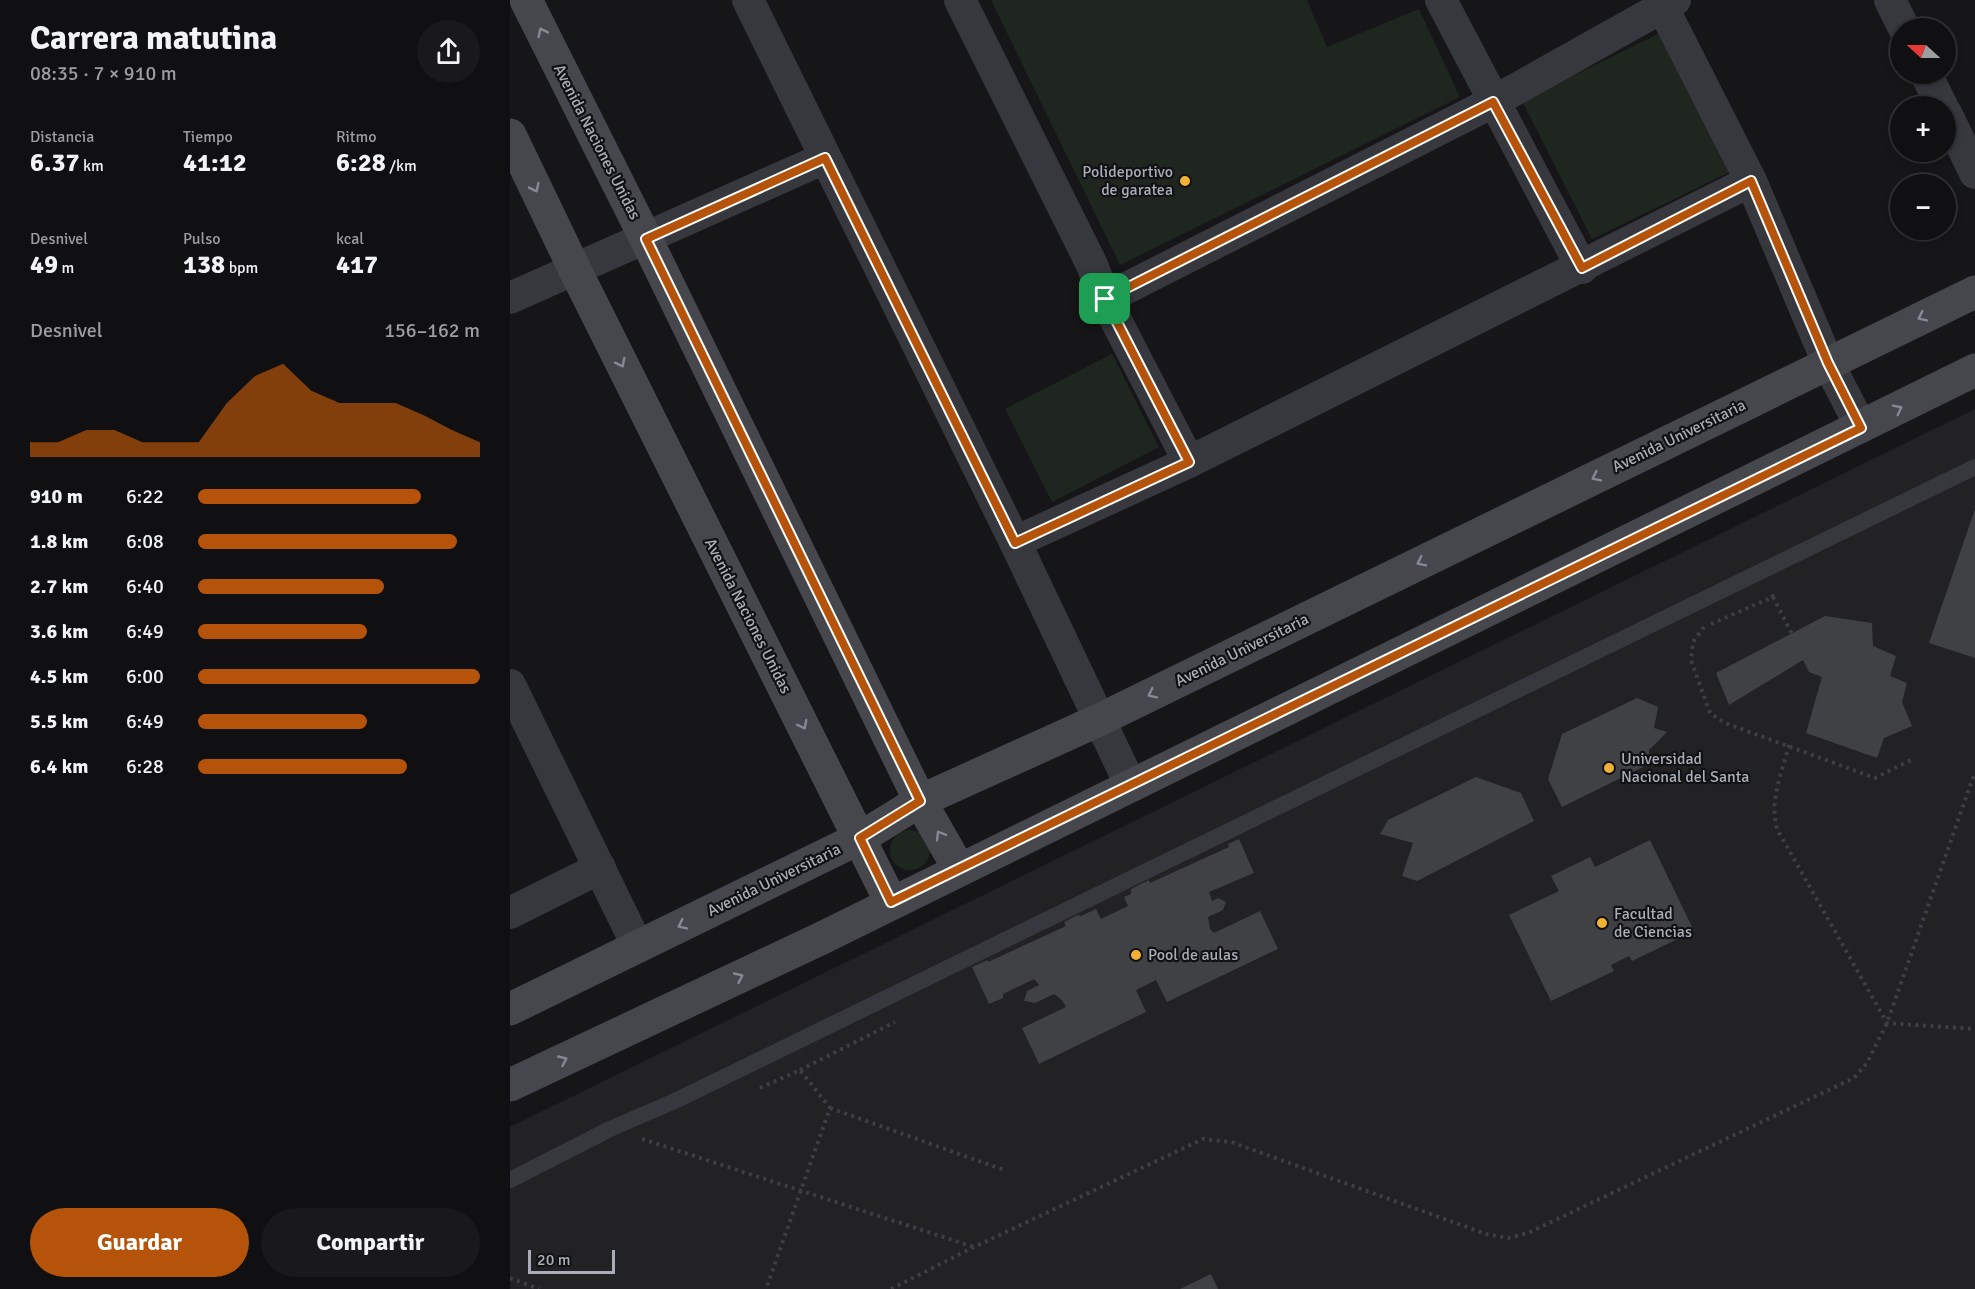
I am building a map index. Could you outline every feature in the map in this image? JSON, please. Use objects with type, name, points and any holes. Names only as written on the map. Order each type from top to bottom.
[{"type":"main road","name":"Avenida Naciones Unidas","points":[[526,0],[646,239],[920,801],[959,869]]},
{"type":"main road","name":"Avenida Naciones Unidas","points":[[510,135],[574,270],[891,902]]},
{"type":"main road","name":"Avenida Universitaria","points":[[510,1009],[860,838],[920,801],[1099,720],[1975,292]]},
{"type":"main road","points":[[510,1085],[822,938],[891,902],[1861,428],[1975,370]]},
{"type":"street","points":[[748,0],[1015,543],[1131,786]]},
{"type":"street","points":[[960,0],[1092,265],[1105,299],[1189,462]]},
{"type":"street","points":[[1441,0],[1582,268]]},
{"type":"street","points":[[1890,0],[1899,18]]},
{"type":"street","points":[[1105,299],[1493,102],[1665,2],[1751,181],[1828,363],[1861,428]]},
{"type":"street","points":[[1956,134],[1975,173]]},
{"type":"street","points":[[510,298],[825,158]]},
{"type":"street","points":[[1015,543],[1189,462],[1582,268],[1751,181]]},
{"type":"street","points":[[510,685],[638,947]]},
{"type":"street","points":[[510,913],[600,868]]},
{"type":"lane","points":[[510,1180],[610,1129],[677,1100],[1975,467]]},
{"type":"path","points":[[1763,572],[1792,634]]},
{"type":"path","points":[[1773,597],[1703,628],[1693,642],[1691,660],[1710,713],[1725,723],[1875,778],[1913,759]]},
{"type":"path","points":[[1789,745],[1773,806],[1773,819],[1887,1023]]},
{"type":"path","points":[[891,1289],[974,1246],[1193,1143],[1210,1138],[1231,1142],[1486,1234],[1508,1238],[1528,1233],[1854,1078],[1868,1063],[1887,1023],[1975,772]]},
{"type":"path","points":[[751,1092],[903,1018]]},
{"type":"path","points":[[1887,1023],[1975,1029]]},
{"type":"path","points":[[800,1070],[830,1108],[1004,1170]]},
{"type":"path","points":[[766,1289],[799,1190],[830,1108]]},
{"type":"path","points":[[610,1129],[974,1246]]},
{"type":"path","points":[[510,1278],[539,1289]]},
{"type":"shaded area","name":"Polideportivo de garatea","points":[[991,0],[1307,0],[1327,47],[1419,9],[1460,97],[1120,265]]},
{"type":"shaded area","points":[[1660,33],[1730,172],[1592,239],[1522,101]]},
{"type":"shaded area","points":[[1112,354],[1159,447],[1052,502],[1005,409]]},
{"type":"shaded area","name":"Universidad Nacional del Santa","points":[[1975,409],[1975,1289],[510,1289],[510,1127]]},
{"type":"shaded area","points":[[910,830],[924,836],[930,850],[924,864],[910,870],[896,864],[890,850],[896,836]]},
{"type":"building","points":[[1975,509],[1975,658],[1929,643]]},
{"type":"building","points":[[1825,616],[1872,623],[1873,646],[1896,656],[1890,676],[1907,683],[1902,702],[1912,726],[1884,738],[1877,758],[1806,733],[1822,677],[1809,672],[1803,660],[1729,705],[1716,673]]},
{"type":"building","points":[[1637,698],[1658,707],[1654,728],[1667,732],[1649,750],[1649,764],[1562,807],[1548,779],[1562,734]]},
{"type":"building","points":[[1476,777],[1521,793],[1534,821],[1417,881],[1402,876],[1413,843],[1380,834],[1388,820]]},
{"type":"building","name":"Pool de aulas","points":[[1239,839],[1254,873],[1209,892],[1212,901],[1218,898],[1226,902],[1223,910],[1208,917],[1210,929],[1214,933],[1260,911],[1278,949],[1167,1002],[1156,980],[1136,990],[1146,1012],[1039,1064],[1022,1028],[1066,1007],[1062,1000],[1054,994],[1035,1003],[1024,1001],[1027,991],[1039,985],[1034,979],[1003,994],[1003,998],[989,1004],[972,967],[988,960],[988,962],[1066,926],[1064,922],[1078,915],[1081,916],[1096,909],[1101,919],[1128,906],[1124,897],[1131,894],[1131,889],[1149,880],[1150,883],[1229,847],[1228,844]]},
{"type":"building","name":"Facultad de Ciencias","points":[[1650,840],[1694,931],[1632,961],[1629,956],[1611,965],[1614,971],[1551,1001],[1509,915],[1559,891],[1551,876],[1590,857],[1595,867]]},
{"type":"building","points":[[1211,1274],[1218,1289],[1180,1289]]},
{"type":"place","name":"Polideportivo de garatea","points":[[1185,181]]},
{"type":"place","name":"Universidad Nacional del Santa","points":[[1609,768]]},
{"type":"place","name":"Facultad de Ciencias","points":[[1602,923]]},
{"type":"place","name":"Pool de aulas","points":[[1136,955]]},
{"type":"route","points":[[1493,102],[1582,268],[1751,181],[1828,363],[1861,428],[891,902],[860,838],[920,801],[646,239],[825,158],[1015,543],[1189,462],[1105,299],[1493,102]]}]
